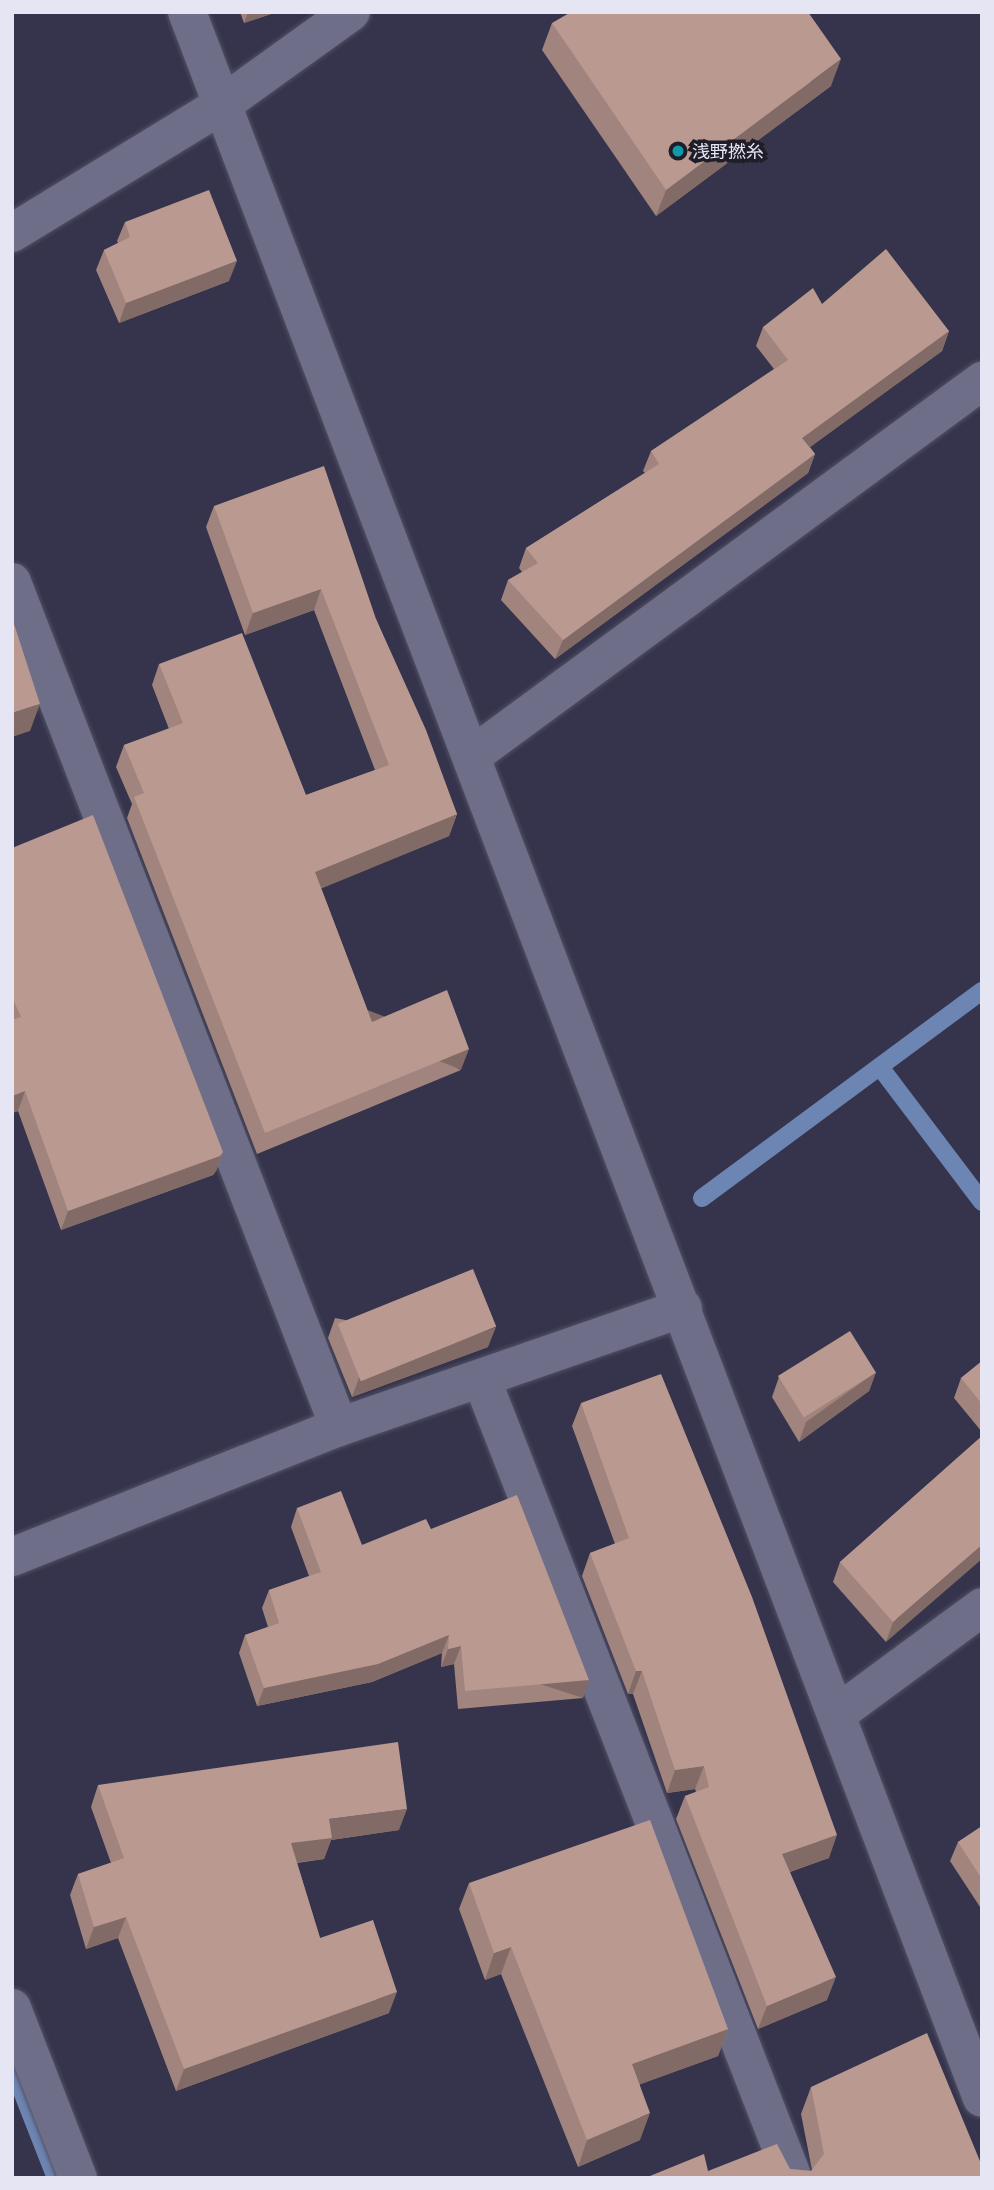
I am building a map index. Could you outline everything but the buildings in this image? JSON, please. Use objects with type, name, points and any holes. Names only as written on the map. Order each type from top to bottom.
[{"type":"street","points":[[187,12],[220,106],[472,755],[982,2098]]},
{"type":"street","points":[[12,233],[220,106],[351,12]]},
{"type":"street","points":[[472,755],[982,380]]},
{"type":"street","points":[[12,582],[339,1427]]},
{"type":"street","points":[[12,1557],[339,1427],[482,1380],[683,1308]]},
{"type":"street","points":[[482,1380],[793,2178]]},
{"type":"street","points":[[837,1714],[982,1607]]},
{"type":"street","points":[[12,2008],[78,2178]]},
{"type":"waterway","points":[[702,1198],[982,991]]},
{"type":"waterway","points":[[880,1067],[982,1202]]},
{"type":"waterway","points":[[12,2066],[56,2178]]},
{"type":"place","name":"浅野撚糸","points":[[678,151]]}]
